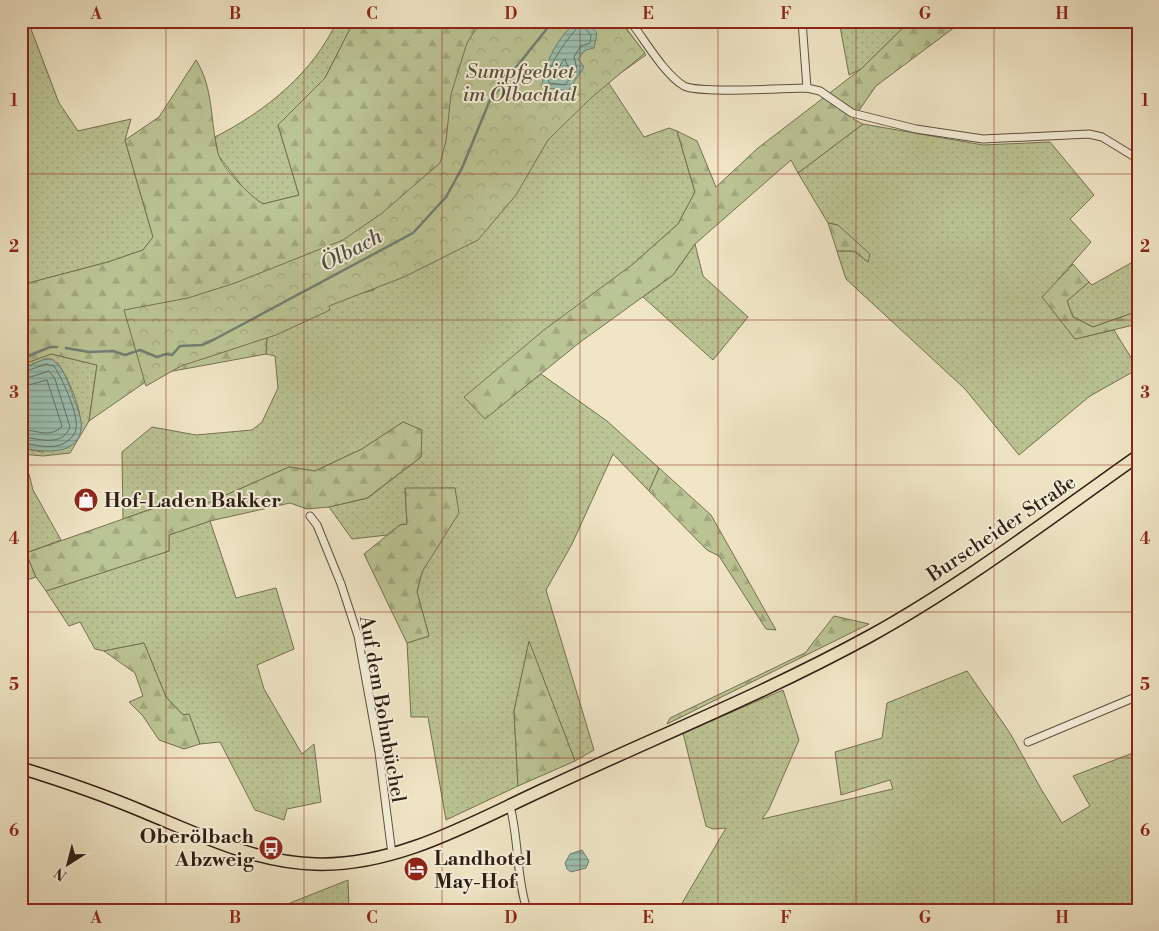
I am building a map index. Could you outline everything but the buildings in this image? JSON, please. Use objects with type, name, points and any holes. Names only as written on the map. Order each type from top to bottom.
[{"type":"main road","name":"Burscheider Straße","points":[[510,806],[808,668],[883,628],[959,581],[1138,456]]},
{"type":"main road","points":[[21,768],[89,789],[217,842],[270,858],[324,864],[351,862],[392,854],[430,841],[510,806]]},
{"type":"street","points":[[630,21],[667,70],[689,88],[706,90],[807,88],[820,91],[852,113],[916,128],[983,139],[1089,134],[1102,138],[1138,159]]},
{"type":"street","points":[[802,21],[807,88]]},
{"type":"street","name":"Auf dem Bohnbüchel","points":[[310,516],[317,525],[341,584],[358,636],[379,752],[392,854]]},
{"type":"street","points":[[1028,742],[1138,696]]},
{"type":"street","points":[[510,806],[520,883],[528,910]]},
{"type":"green space","points":[[21,21],[28,21],[59,103],[78,131],[131,119],[125,140],[153,237],[143,250],[108,262],[21,285]]},
{"type":"green space","points":[[337,21],[354,21],[325,78],[278,125],[299,195],[263,204],[248,194],[218,155],[215,137],[270,103],[286,89],[315,57]]},
{"type":"green space","points":[[354,21],[512,21],[460,168],[374,290],[268,318],[266,354],[157,374],[89,421],[97,365],[51,354],[21,365],[21,338],[24,338],[21,335],[21,285],[108,262],[143,250],[153,237],[125,140],[159,117],[196,60],[206,82],[215,141],[224,166],[244,188],[263,204],[299,195],[278,125],[325,78]]},
{"type":"green space","name":"Sumpfgebiet im Ölbachtal","points":[[481,21],[620,21],[645,53],[592,97],[548,140],[516,195],[478,240],[404,277],[329,306],[330,310],[276,335],[181,366],[146,386],[124,310],[188,298],[235,283],[343,240],[381,214],[440,163],[446,141],[451,94],[467,43]]},
{"type":"green space","points":[[557,21],[621,21],[646,55],[608,82],[644,137],[669,128],[677,131],[695,192],[678,224],[633,264],[485,418],[541,374],[607,421],[659,468],[649,491],[613,454],[572,544],[546,590],[594,750],[575,761],[529,642],[514,711],[518,786],[446,820],[428,717],[411,717],[407,643],[429,636],[417,592],[422,572],[433,552],[455,488],[405,489],[407,524],[400,525],[387,535],[352,539],[329,507],[368,498],[421,457],[421,430],[403,422],[362,449],[315,471],[289,467],[208,503],[182,498],[123,519],[122,452],[152,427],[196,435],[252,430],[262,422],[278,388],[275,356],[266,354],[268,318]]},
{"type":"green space","points":[[839,21],[910,21],[861,69],[849,75]]},
{"type":"green space","points":[[910,21],[963,21],[876,86],[853,119],[863,124],[798,173],[791,160],[695,244],[673,275],[579,343],[485,419],[464,397],[544,330],[633,264],[678,224],[695,192],[677,131],[697,141],[716,187],[758,148],[861,69]]},
{"type":"green space","points":[[863,124],[983,145],[1050,142],[1094,195],[1070,219],[1091,242],[1043,297],[1075,339],[1114,330],[1138,369],[1090,396],[1019,455],[965,389],[846,279],[837,251],[854,251],[868,262],[838,225],[828,223],[798,173]]},
{"type":"green space","points":[[828,223],[838,225],[870,254],[868,262],[854,251],[837,251]]},
{"type":"green space","points":[[695,244],[703,276],[748,317],[713,360],[643,297],[673,275]]},
{"type":"green space","points":[[1138,259],[1138,311],[1093,327],[1073,317],[1067,301],[1089,282],[1092,285]]},
{"type":"green space","points":[[1073,264],[1089,282],[1067,301],[1073,317],[1093,327],[1138,311],[1138,324],[1075,339],[1042,297]]},
{"type":"green space","points":[[51,354],[97,365],[89,421],[70,453],[43,456],[21,454],[21,448],[42,452],[81,430],[81,422],[74,395],[58,363],[45,359],[21,369],[21,365]]},
{"type":"green space","points":[[403,422],[422,430],[421,457],[367,498],[329,507],[307,509],[290,503],[210,521],[169,535],[169,551],[46,591],[36,577],[26,553],[183,498],[208,503],[289,467],[315,471],[362,449]]},
{"type":"green space","points":[[659,468],[711,515],[776,630],[766,629],[719,556],[707,550],[649,491]]},
{"type":"green space","points":[[29,474],[33,490],[61,540],[26,553],[36,577],[21,582],[21,476]]},
{"type":"green space","points":[[405,488],[455,488],[459,513],[422,572],[417,592],[429,636],[407,643],[364,554],[400,525],[407,524]]},
{"type":"green space","points":[[210,521],[236,598],[276,588],[294,649],[257,665],[264,689],[302,754],[314,744],[321,802],[287,809],[284,820],[255,810],[220,742],[200,744],[189,714],[183,715],[166,697],[144,643],[104,651],[95,649],[80,622],[69,626],[46,591],[169,551],[169,535]]},
{"type":"green space","points":[[834,616],[869,624],[667,724],[670,718],[805,653]]},
{"type":"green space","points":[[529,641],[575,761],[518,786],[514,711]]},
{"type":"green space","points":[[144,643],[166,697],[183,715],[189,714],[200,744],[184,749],[159,740],[143,716],[129,702],[143,696],[135,673],[104,651]]},
{"type":"green space","points":[[967,671],[1010,733],[1062,823],[1090,806],[1073,776],[1138,751],[1138,910],[678,910],[726,828],[713,829],[706,826],[683,733],[783,690],[799,740],[769,809],[762,819],[893,789],[890,780],[841,795],[835,752],[882,738],[887,703]]},
{"type":"green space","points":[[348,880],[349,910],[262,910],[275,909]]},
{"type":"water","points":[[578,21],[586,21],[597,33],[594,48],[585,50],[578,59],[584,67],[568,91],[542,87],[543,78],[553,51],[564,34]]},
{"type":"water","points":[[45,359],[52,359],[63,371],[81,422],[78,439],[65,449],[56,451],[21,448],[21,369]]},
{"type":"water","points":[[582,850],[589,861],[586,868],[571,872],[567,869],[565,863],[570,854]]},
{"type":"waterway","name":"Ölbach","points":[[66,348],[89,352],[113,351],[125,355],[140,350],[157,357],[166,354],[172,355],[180,346],[202,345],[215,339],[413,233],[446,197],[462,168],[490,100],[553,21]]},
{"type":"waterway","name":"Ölbach","points":[[21,359],[50,347],[57,347]]},
{"type":"place","name":"Hof-Laden Bakker","points":[[86,500]]},
{"type":"place","name":"Oberölbach Abzweig","points":[[271,848]]},
{"type":"place","name":"Landhotel May-Hof","points":[[416,869]]}]
